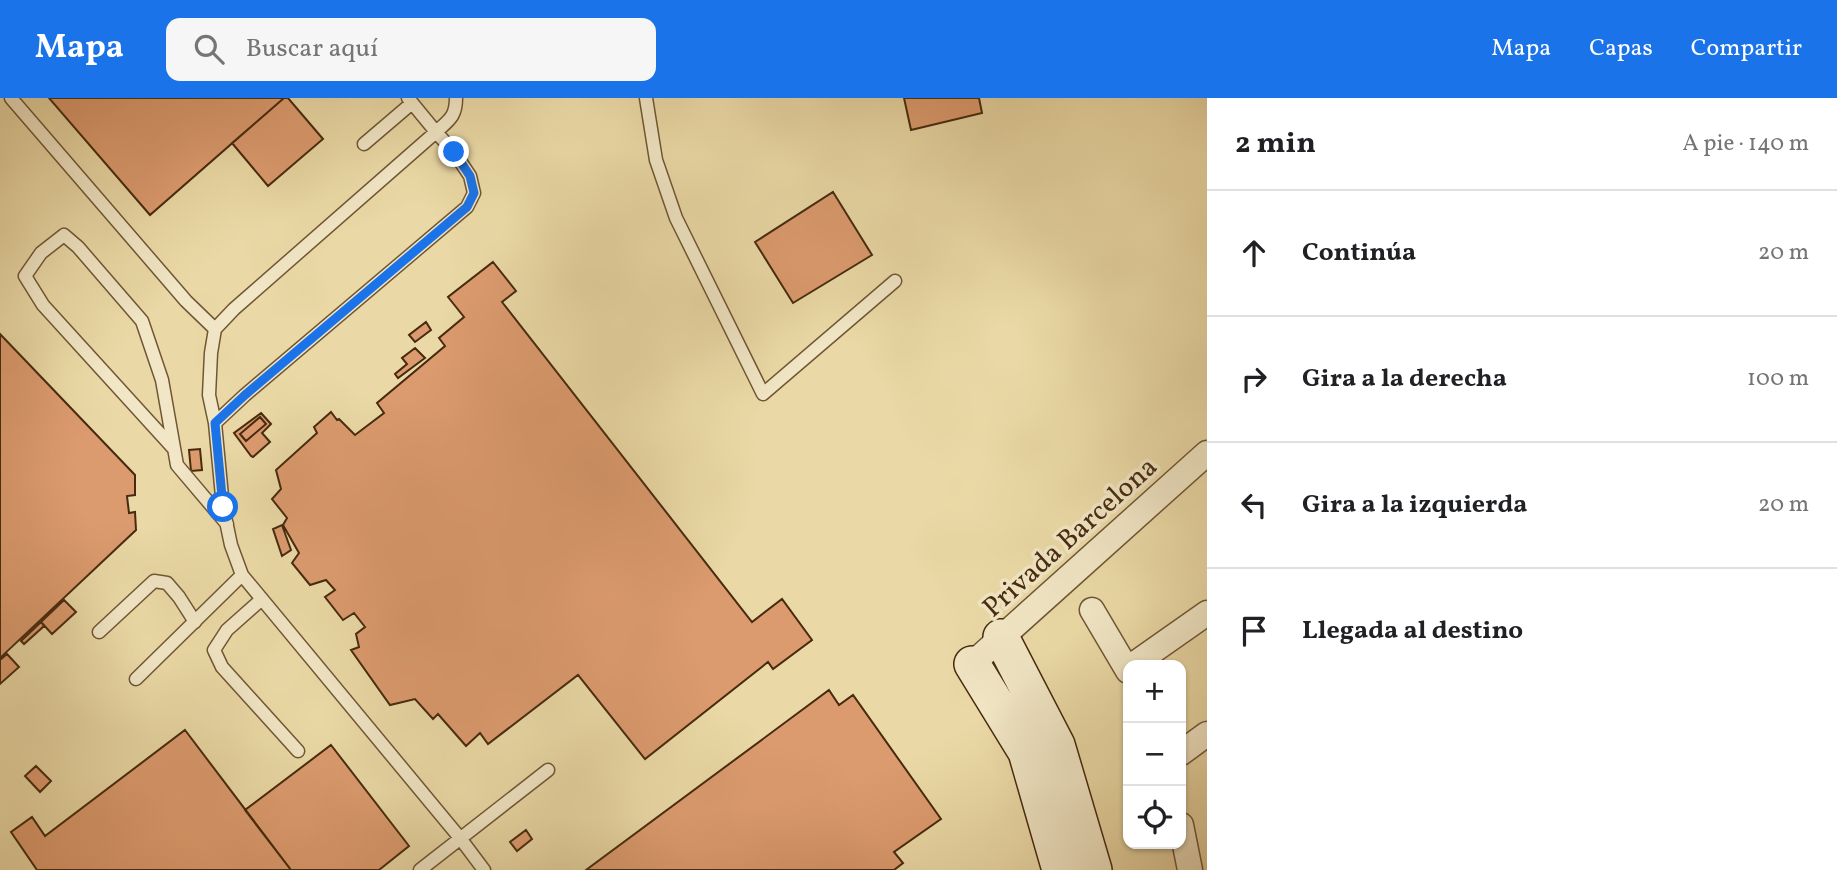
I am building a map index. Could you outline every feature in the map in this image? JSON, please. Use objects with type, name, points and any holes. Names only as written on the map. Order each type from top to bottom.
[{"type":"street","name":"Privada Barcelona","points":[[972,664],[1207,453]]},
{"type":"street","points":[[1092,610],[1123,660]]},
{"type":"street","points":[[1142,660],[1207,613]]},
{"type":"street","points":[[1001,637],[1057,744],[1094,870]]},
{"type":"street","points":[[972,664],[1026,752],[1060,870]]},
{"type":"street","points":[[1186,749],[1207,734]]},
{"type":"street","points":[[1186,849],[1190,870]]},
{"type":"lane","points":[[11,98],[186,301],[215,329]]},
{"type":"lane","points":[[456,98],[456,110],[450,119],[244,300],[215,329],[209,395],[215,423],[226,524],[242,575],[484,870]]},
{"type":"lane","points":[[646,98],[656,160],[676,218],[763,394],[895,281]]},
{"type":"lane","points":[[215,423],[467,207],[474,193],[470,176],[454,152],[410,100],[364,144]]},
{"type":"lane","points":[[174,449],[43,305],[25,276],[41,253],[64,234],[142,321],[162,380],[177,465],[226,524]]},
{"type":"lane","points":[[136,679],[242,575]]},
{"type":"lane","points":[[99,632],[154,581],[167,583],[195,622]]},
{"type":"lane","points":[[262,599],[227,630],[214,650],[222,667],[298,751]]},
{"type":"lane","points":[[420,870],[548,770]]},
{"type":"building","points":[[49,98],[284,98],[150,215]]},
{"type":"building","points":[[284,98],[288,98],[323,139],[268,186],[232,143]]},
{"type":"building","points":[[904,98],[979,98],[982,113],[911,130]]},
{"type":"building","points":[[833,192],[872,255],[793,303],[755,242]]},
{"type":"building","points":[[493,262],[516,291],[502,302],[752,622],[782,599],[812,640],[773,669],[768,662],[645,759],[578,675],[488,744],[480,733],[466,746],[438,714],[433,719],[415,699],[390,705],[351,650],[359,647],[356,634],[365,627],[354,613],[343,620],[325,597],[335,590],[326,580],[310,585],[292,563],[299,553],[283,525],[287,518],[272,499],[281,489],[276,470],[317,433],[314,427],[331,412],[355,435],[384,413],[377,403],[445,346],[439,338],[464,317],[448,297]]},
{"type":"building","points":[[426,322],[431,330],[415,342],[409,335]]},
{"type":"building","points":[[0,334],[135,475],[135,495],[127,496],[129,513],[135,512],[136,530],[0,658]]},
{"type":"building","points":[[415,348],[425,358],[398,378],[395,374],[407,364],[402,358]]},
{"type":"building","points":[[261,413],[271,424],[262,433],[270,442],[253,457],[234,433]],"holes":[[[260,417],[266,424],[246,441],[240,434]]]},
{"type":"building","points":[[260,417],[266,424],[246,441],[240,434]]},
{"type":"building","points":[[200,449],[202,470],[191,471],[189,450]]},
{"type":"building","points":[[282,525],[291,550],[282,556],[273,529]]},
{"type":"building","points":[[64,600],[76,612],[52,634],[41,622]]},
{"type":"building","points":[[41,622],[44,626],[24,644],[21,641]]},
{"type":"building","points":[[7,654],[19,667],[0,684],[0,660]]},
{"type":"building","points":[[829,690],[839,705],[853,695],[941,819],[894,852],[903,863],[894,870],[586,870]]},
{"type":"building","points":[[185,730],[291,870],[37,870],[11,832],[32,817],[45,836]]},
{"type":"building","points":[[331,745],[409,846],[379,870],[291,870],[245,810]]},
{"type":"building","points":[[36,766],[51,781],[40,792],[25,776]]},
{"type":"building","points":[[526,830],[532,839],[517,851],[510,842]]},
{"type":"route","points":[[223,507],[215,423],[467,207],[474,193],[470,176],[454,152]]}]
